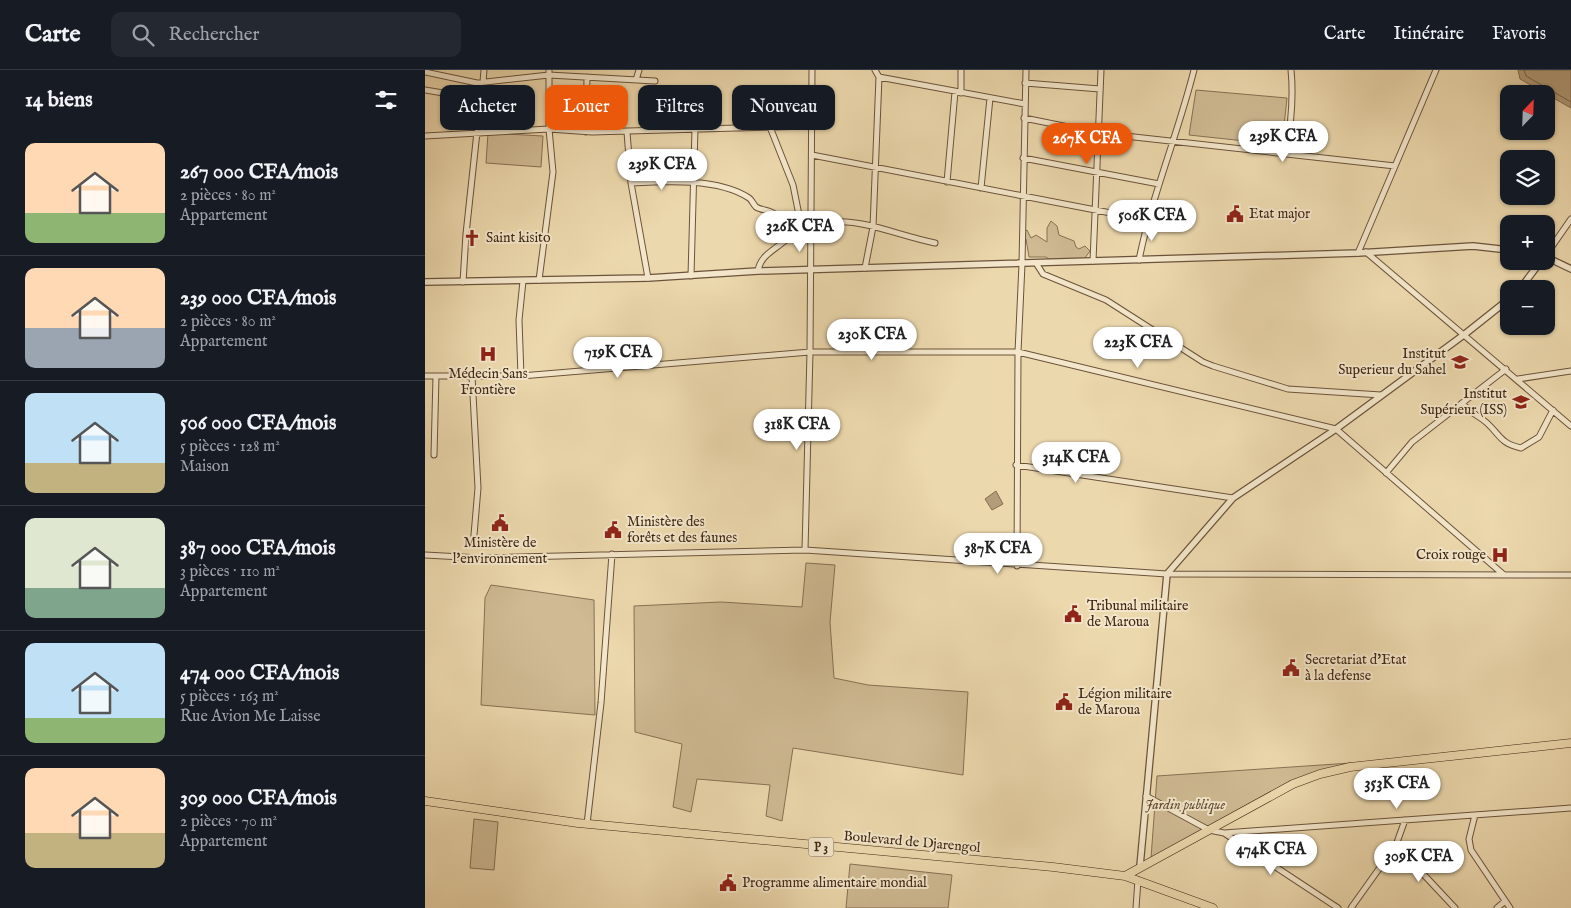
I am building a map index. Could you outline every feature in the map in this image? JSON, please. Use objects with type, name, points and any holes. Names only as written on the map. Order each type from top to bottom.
[{"type":"main road","points":[[1125,876],[1140,866],[1293,784],[1320,774],[1350,767],[1571,743]]},
{"type":"main road","name":"Boulevard de Djarengol","points":[[425,801],[587,824],[1053,867],[1125,876],[1213,908]]},
{"type":"street","points":[[480,85],[484,70]]},
{"type":"street","points":[[636,80],[639,70]]},
{"type":"street","points":[[812,70],[812,85]]},
{"type":"street","points":[[865,268],[873,227],[879,77],[875,70]]},
{"type":"street","points":[[947,182],[961,70]]},
{"type":"street","points":[[1017,566],[1018,352],[1022,264],[1026,70]]},
{"type":"street","points":[[1093,262],[1101,70]]},
{"type":"street","points":[[1139,260],[1147,220],[1174,141],[1194,70]]},
{"type":"street","points":[[1286,153],[1293,108],[1291,70]]},
{"type":"street","points":[[1358,253],[1436,70]]},
{"type":"street","points":[[425,72],[480,82],[549,72],[587,77],[655,81]]},
{"type":"street","points":[[549,72],[549,85]]},
{"type":"street","points":[[586,132],[587,77]]},
{"type":"street","points":[[879,77],[1025,104]]},
{"type":"street","points":[[1025,83],[1100,89]]},
{"type":"street","points":[[425,90],[440,92]]},
{"type":"street","points":[[981,188],[990,98]]},
{"type":"street","points":[[1024,118],[1099,133],[1395,166]]},
{"type":"street","points":[[425,136],[545,129]]},
{"type":"street","points":[[539,280],[553,172],[549,130]]},
{"type":"street","points":[[561,130],[586,132],[661,130]]},
{"type":"street","points":[[691,276],[695,130]]},
{"type":"street","points":[[771,130],[793,186],[802,230]]},
{"type":"street","points":[[805,550],[810,352],[811,130]]},
{"type":"street","points":[[463,282],[465,234],[479,132]]},
{"type":"street","points":[[627,132],[631,183],[647,278]]},
{"type":"street","points":[[812,155],[1147,220]]},
{"type":"street","points":[[1023,158],[1159,184]]},
{"type":"street","points":[[631,183],[693,182],[718,186],[748,197],[757,207],[774,214],[778,218],[779,232],[784,242]]},
{"type":"street","points":[[1555,243],[1571,219]]},
{"type":"street","points":[[758,271],[761,261],[784,242],[810,226],[829,221],[848,221],[935,243]]},
{"type":"street","points":[[425,282],[647,278],[758,271],[1358,253],[1473,246],[1500,249]]},
{"type":"street","points":[[1367,252],[1571,426]]},
{"type":"street","points":[[1555,261],[1571,269]]},
{"type":"street","points":[[1036,263],[1043,274],[1106,300],[1213,366],[1288,389],[1381,395]]},
{"type":"street","points":[[521,376],[519,320],[523,281]]},
{"type":"street","points":[[1140,866],[1167,574],[1233,498],[1336,429],[1465,334],[1500,305]]},
{"type":"street","points":[[425,376],[521,376],[810,352],[1018,352],[1336,429],[1505,576]]},
{"type":"street","points":[[1386,473],[1412,442],[1506,369]]},
{"type":"street","points":[[1518,379],[1571,371]]},
{"type":"street","points":[[434,455],[436,376]]},
{"type":"street","points":[[472,376],[478,488],[474,535]]},
{"type":"street","points":[[1462,403],[1473,416],[1489,425],[1502,441],[1521,448],[1539,437],[1553,410]]},
{"type":"street","points":[[1016,465],[1233,498]]},
{"type":"street","points":[[425,555],[480,558],[805,550],[1017,566],[1167,574],[1571,575]]},
{"type":"street","points":[[587,824],[601,703],[612,554]]},
{"type":"street","points":[[1146,796],[1209,830],[1224,833],[1571,808]]},
{"type":"street","points":[[1475,815],[1469,844],[1510,908]]},
{"type":"street","points":[[1351,908],[1396,845],[1405,820]]},
{"type":"street","points":[[1224,833],[1338,908]]},
{"type":"street","points":[[1396,845],[1455,908]]},
{"type":"street","points":[[1136,908],[1138,880]]},
{"type":"street","points":[[1497,908],[1505,902]]},
{"type":"green space","points":[[1196,90],[1287,98],[1282,145],[1189,135]]},
{"type":"green space","points":[[488,133],[543,136],[541,167],[486,163]]},
{"type":"green space","points":[[1051,221],[1057,226],[1059,235],[1074,241],[1079,249],[1085,246],[1090,251],[1082,262],[1055,263],[1046,257],[1029,257],[1026,239],[1022,234],[1027,230],[1031,238],[1036,235],[1047,242],[1047,228]]},
{"type":"green space","points":[[806,563],[835,565],[830,622],[834,678],[868,685],[968,692],[963,775],[793,748],[782,821],[766,816],[770,785],[697,779],[691,812],[673,807],[682,744],[635,732],[634,606],[721,602],[802,607]]},
{"type":"green space","points":[[491,585],[594,600],[595,715],[481,705],[485,598]]},
{"type":"green space","name":"Jardin publique","points":[[1351,763],[1290,781],[1151,858],[1157,776]]},
{"type":"green space","points":[[474,819],[498,822],[494,870],[470,868]]},
{"type":"green space","points":[[850,864],[952,875],[948,908],[846,908]]},
{"type":"water","points":[[1518,70],[1571,70],[1571,108],[1555,99],[1555,85],[1531,85],[1520,79]]},
{"type":"water","points":[[996,491],[1003,504],[992,510],[985,499]]},
{"type":"place","name":"Etat major","points":[[1235,214]]},
{"type":"place","name":"Saint kisito","points":[[472,238]]},
{"type":"place","name":"Médecin Sans Frontière","points":[[488,354]]},
{"type":"place","name":"Institut Superieur du Sahel","points":[[1460,362]]},
{"type":"place","name":"Institut Supérieur (ISS)","points":[[1521,402]]},
{"type":"place","name":"Ministère de l'environnement","points":[[500,523]]},
{"type":"place","name":"Ministère des forêts et des faunes","points":[[613,530]]},
{"type":"place","name":"Croix rouge","points":[[1500,555]]},
{"type":"place","name":"Tribunal militaire de Maroua","points":[[1073,614]]},
{"type":"place","name":"Secretariat d'Etat à la defense","points":[[1291,668]]},
{"type":"place","name":"Légion militaire de Maroua","points":[[1064,702]]},
{"type":"place","name":"Programme alimentaire mondial","points":[[728,883]]}]
